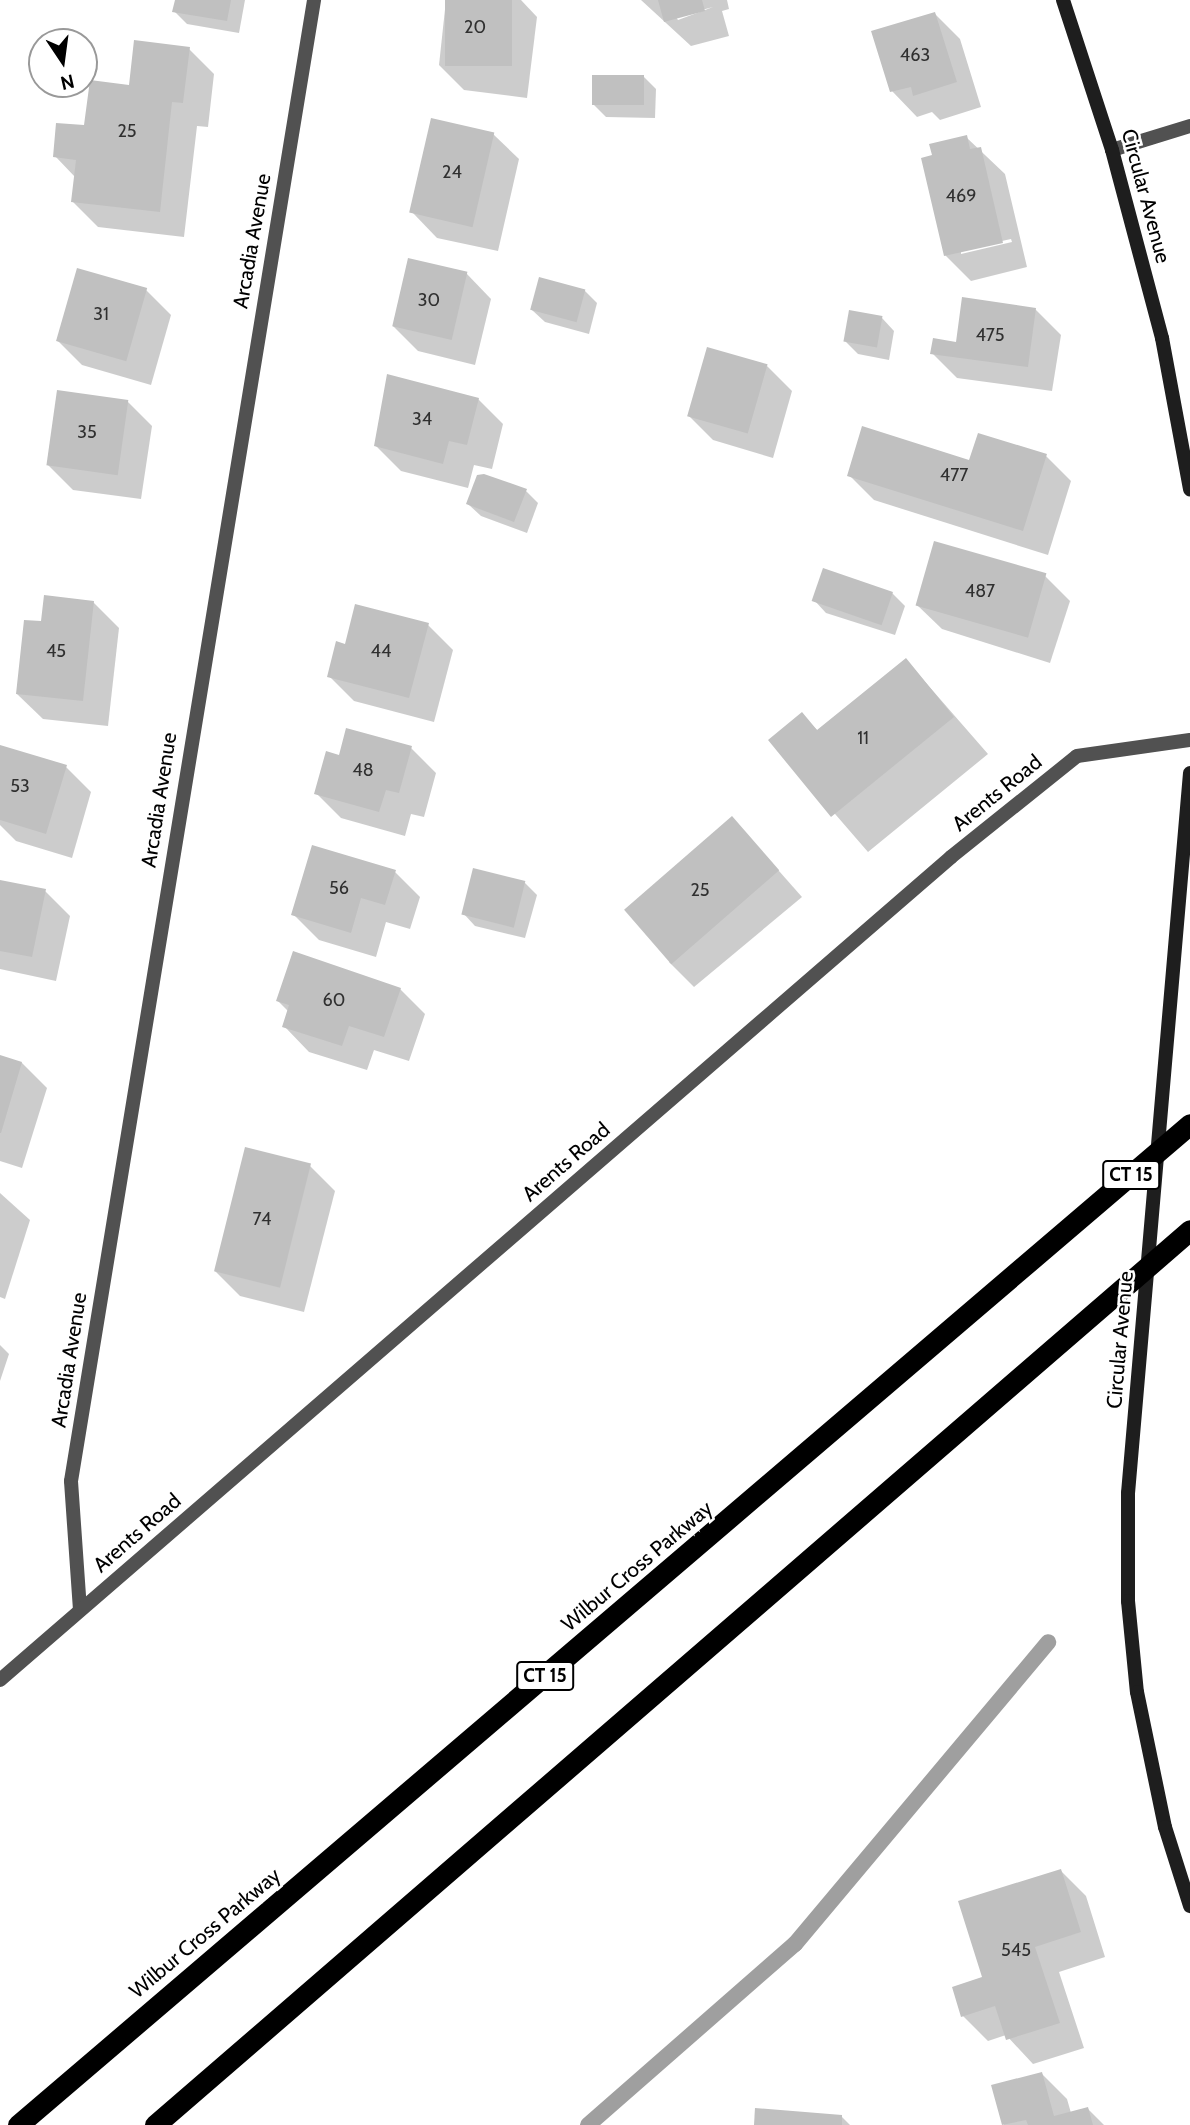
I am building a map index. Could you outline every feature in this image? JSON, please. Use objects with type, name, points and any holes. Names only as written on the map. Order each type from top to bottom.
[{"type":"highway","name":"Wilbur Cross Parkway","points":[[18,2125],[1190,1124]]},
{"type":"highway","points":[[155,2125],[1190,1230]]},
{"type":"main road","name":"Circular Avenue","points":[[1063,0],[1112,150],[1163,338],[1190,489]]},
{"type":"main road","name":"Circular Avenue","points":[[1190,773],[1128,1493],[1128,1601],[1137,1692],[1165,1827],[1190,1906]]},
{"type":"street","name":"Arcadia Avenue","points":[[80,1609],[71,1481],[314,0]]},
{"type":"street","points":[[1112,150],[1190,126]]},
{"type":"street","name":"Arents Road","points":[[0,1680],[951,857],[1077,756],[1190,740]]},
{"type":"building","points":[[175,0],[231,0],[227,21],[172,12]]},
{"type":"building","points":[[445,0],[512,0],[512,66],[445,66]]},
{"type":"building","points":[[658,0],[702,0],[705,11],[664,22]]},
{"type":"building","points":[[935,12],[957,82],[913,96],[911,87],[890,92],[871,31]]},
{"type":"building","points":[[134,40],[190,47],[183,103],[172,102],[160,212],[71,202],[76,160],[53,157],[56,123],[84,125],[88,98],[98,98],[98,81],[129,85]]},
{"type":"building","points":[[592,75],[644,75],[644,105],[592,105]]},
{"type":"building","points":[[431,118],[494,133],[473,227],[409,213]]},
{"type":"building","points":[[967,135],[970,149],[981,147],[1003,243],[944,256],[921,158],[932,155],[929,144]]},
{"type":"building","points":[[408,258],[467,272],[452,340],[392,326]]},
{"type":"building","points":[[77,268],[147,288],[126,361],[56,341]]},
{"type":"building","points":[[539,277],[585,289],[577,322],[530,310]]},
{"type":"building","points":[[962,297],[1036,308],[1028,367],[930,354],[933,338],[956,342]]},
{"type":"building","points":[[849,310],[882,316],[877,347],[843,342]]},
{"type":"building","points":[[707,347],[768,364],[748,434],[687,416]]},
{"type":"building","points":[[387,374],[479,398],[467,445],[449,441],[443,464],[374,446]]},
{"type":"building","points":[[57,390],[128,400],[118,475],[46,465]]},
{"type":"building","points":[[862,426],[969,460],[978,433],[1047,454],[1023,531],[847,476]]},
{"type":"building","points":[[484,474],[527,489],[514,522],[466,504],[477,475]]},
{"type":"building","points":[[934,541],[1046,573],[1028,638],[916,605]]},
{"type":"building","points":[[823,568],[893,592],[882,625],[812,601]]},
{"type":"building","points":[[44,595],[94,601],[83,701],[16,694],[24,620],[41,621]]},
{"type":"building","points":[[355,604],[429,623],[409,698],[327,677],[336,641],[345,644]]},
{"type":"building","points":[[906,658],[954,717],[831,817],[768,740],[802,712],[817,730]]},
{"type":"building","points":[[346,728],[412,746],[399,793],[386,790],[379,812],[314,794],[326,751],[339,755]]},
{"type":"building","points":[[0,745],[67,765],[46,834],[0,820]]},
{"type":"building","points":[[732,816],[779,870],[671,964],[624,910]]},
{"type":"building","points":[[312,845],[396,870],[385,905],[361,898],[351,933],[291,915]]},
{"type":"building","points":[[473,868],[525,881],[514,928],[461,915]]},
{"type":"building","points":[[0,880],[46,889],[32,957],[0,951]]},
{"type":"building","points":[[293,951],[401,988],[384,1037],[349,1026],[342,1046],[282,1027],[289,1005],[276,1001]]},
{"type":"building","points":[[0,1055],[22,1062],[1,1133],[0,1133]]},
{"type":"building","points":[[245,1147],[311,1163],[280,1288],[214,1271]]},
{"type":"building","points":[[1061,1869],[1081,1932],[1035,1947],[1060,2023],[1006,2040],[995,2006],[961,2017],[952,1987],[982,1977],[958,1901]]},
{"type":"building","points":[[1042,2072],[1054,2116],[1088,2107],[1093,2125],[1028,2125],[1026,2120],[1002,2125],[991,2085]]},
{"type":"building","points":[[755,2108],[842,2115],[842,2125],[754,2125]]},
{"type":"waterway","points":[[588,2125],[795,1944],[1048,1642]]}]
